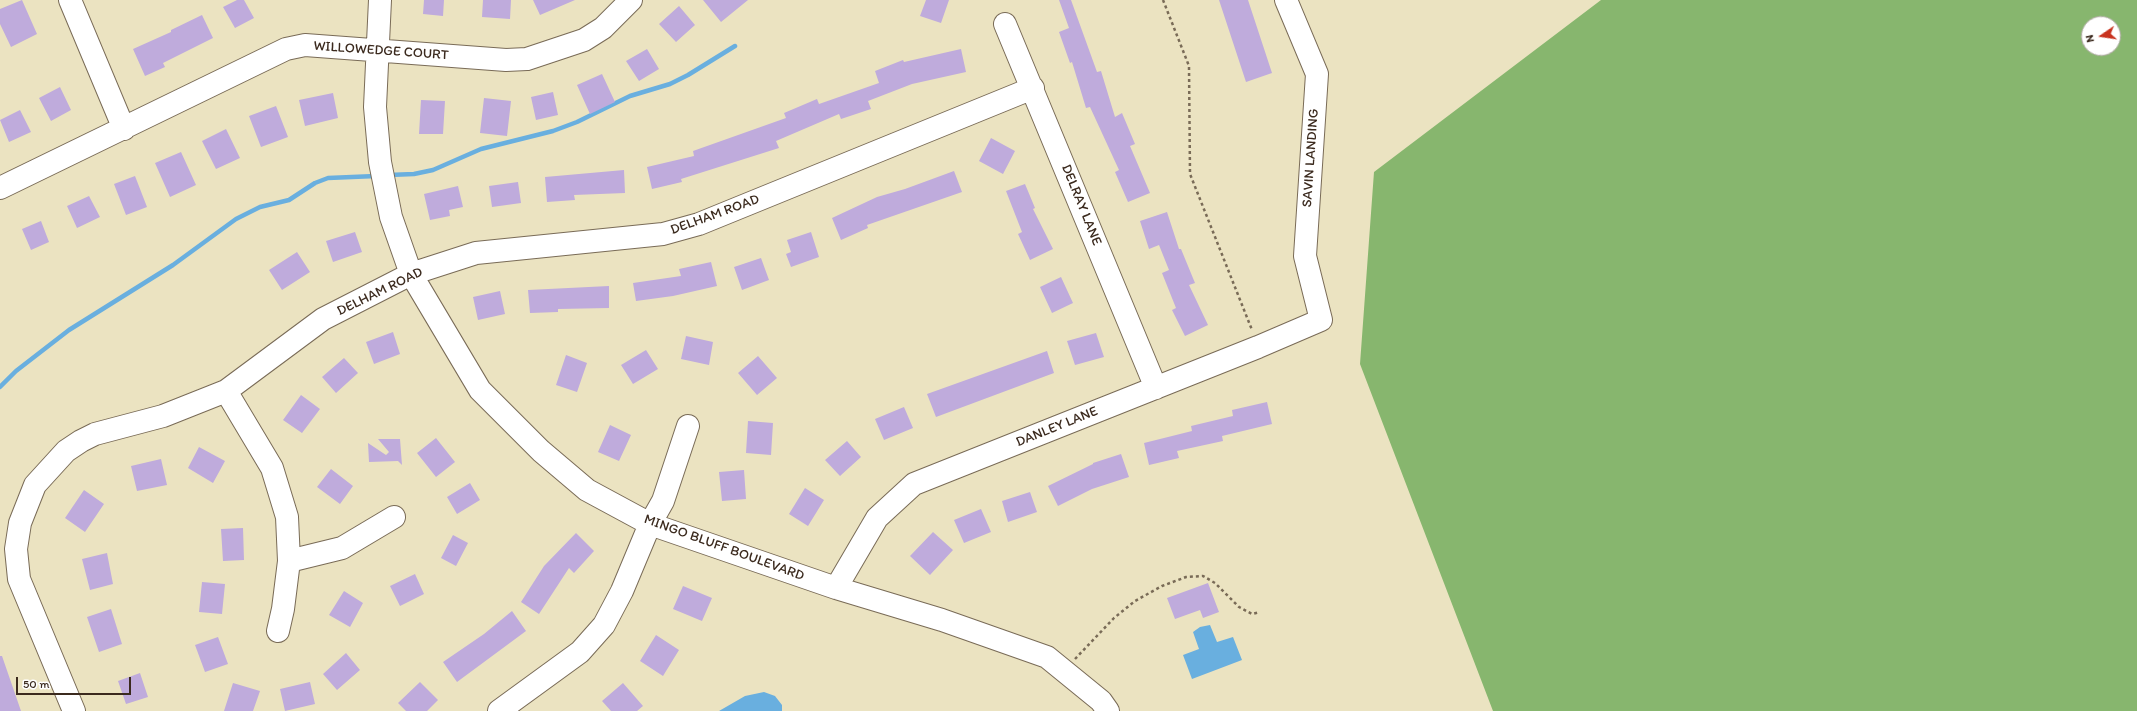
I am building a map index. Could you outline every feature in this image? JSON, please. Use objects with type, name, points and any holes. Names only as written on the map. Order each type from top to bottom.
[{"type":"street","points":[[70,0],[124,129]]},
{"type":"street","name":"MINGO BLUFF BOULEVARD","points":[[380,0],[375,107],[380,162],[391,217],[411,274],[480,390],[541,451],[587,490],[650,524],[836,588],[942,620],[1047,657],[1101,701],[1108,711]]},
{"type":"street","name":"WILLOWEDGE COURT","points":[[0,188],[286,49],[305,45],[506,60],[526,59],[558,50],[584,40],[603,28],[631,0]]},
{"type":"street","name":"SAVIN LANDING","points":[[1286,0],[1317,74],[1305,256],[1321,320]]},
{"type":"street","name":"DELRAY LANE","points":[[1005,24],[1033,88],[1156,388]]},
{"type":"street","name":"DELHAM ROAD","points":[[74,711],[19,579],[16,549],[20,523],[26,503],[35,485],[66,451],[81,441],[102,432],[163,416],[226,391],[323,319],[411,274],[476,254],[663,234],[699,224],[1033,88]]},
{"type":"street","name":"DANLEY LANE","points":[[836,588],[877,518],[914,484],[1258,347],[1321,320]]},
{"type":"street","points":[[226,391],[272,468],[287,517],[289,561],[283,610],[278,630]]},
{"type":"street","points":[[499,711],[580,652],[604,625],[622,591],[650,524],[663,501],[688,426]]},
{"type":"street","points":[[289,561],[342,548],[394,517]]},
{"type":"path","points":[[1163,0],[1189,66],[1190,174],[1258,347]]},
{"type":"path","points":[[1072,662],[1114,618],[1135,601],[1162,586],[1186,577],[1203,576],[1215,583],[1239,607],[1252,614],[1260,612]]},
{"type":"green space","points":[[1601,0],[2137,0],[2137,711],[1493,711],[1360,364],[1374,172]]},
{"type":"water","points":[[1210,625],[1217,642],[1233,637],[1242,660],[1192,679],[1183,655],[1199,649],[1193,632],[1200,627]]},
{"type":"water","points":[[764,692],[775,696],[782,705],[782,711],[719,711],[745,696]]},
{"type":"building","points":[[22,0],[37,34],[11,47],[0,24],[0,9]]},
{"type":"building","points":[[237,0],[244,0],[254,18],[235,28],[223,7]]},
{"type":"building","points":[[424,0],[444,0],[443,16],[423,14]]},
{"type":"building","points":[[483,0],[511,0],[510,19],[482,17]]},
{"type":"building","points":[[533,0],[575,0],[540,15]]},
{"type":"building","points":[[703,0],[748,0],[721,22]]},
{"type":"building","points":[[926,0],[949,0],[941,23],[920,16]]},
{"type":"building","points":[[1059,0],[1071,0],[1097,72],[1101,71],[1115,117],[1122,113],[1135,144],[1130,146],[1150,193],[1128,202],[1115,172],[1119,170],[1090,107],[1086,108],[1072,62],[1070,63],[1059,32],[1069,28]]},
{"type":"building","points":[[1219,0],[1248,0],[1272,73],[1246,82]]},
{"type":"building","points":[[679,6],[695,25],[676,42],[659,24]]},
{"type":"building","points":[[202,15],[213,38],[163,63],[165,67],[145,76],[133,49],[171,32],[171,30]]},
{"type":"building","points":[[647,49],[659,69],[639,81],[626,61]]},
{"type":"building","points":[[961,49],[966,72],[912,84],[868,101],[871,109],[841,119],[839,114],[776,141],[779,148],[681,179],[682,182],[652,189],[647,167],[694,156],[693,151],[786,118],[784,113],[817,99],[819,104],[879,83],[875,71],[903,60],[904,62]]},
{"type":"building","points":[[602,74],[615,102],[590,114],[577,85]]},
{"type":"building","points":[[60,87],[71,110],[51,121],[39,98]]},
{"type":"building","points":[[553,92],[558,115],[536,120],[531,97]]},
{"type":"building","points":[[333,93],[338,118],[305,126],[299,100]]},
{"type":"building","points":[[484,98],[511,101],[507,136],[480,133]]},
{"type":"building","points":[[421,100],[445,101],[443,134],[419,134]]},
{"type":"building","points":[[276,106],[288,137],[261,147],[249,116]]},
{"type":"building","points":[[20,110],[31,132],[9,142],[0,120]]},
{"type":"building","points":[[226,129],[240,158],[216,169],[202,141]]},
{"type":"building","points":[[991,138],[1015,151],[1003,174],[979,161]]},
{"type":"building","points":[[181,152],[196,185],[170,197],[155,163]]},
{"type":"building","points":[[624,170],[625,193],[574,195],[575,200],[547,202],[545,177]]},
{"type":"building","points":[[954,171],[962,192],[867,225],[868,228],[841,240],[832,218],[877,197],[905,189]]},
{"type":"building","points":[[135,176],[147,207],[126,215],[114,184]]},
{"type":"building","points":[[518,182],[521,203],[492,207],[489,186]]},
{"type":"building","points":[[1025,184],[1035,208],[1033,209],[1053,249],[1030,260],[1018,234],[1022,232],[1006,191]]},
{"type":"building","points":[[458,186],[463,207],[449,210],[450,216],[430,220],[424,194]]},
{"type":"building","points":[[89,196],[100,217],[77,228],[67,206]]},
{"type":"building","points":[[1167,212],[1179,249],[1181,249],[1195,283],[1189,285],[1208,325],[1185,336],[1172,310],[1176,308],[1162,273],[1169,270],[1159,245],[1149,249],[1140,221]]},
{"type":"building","points":[[41,221],[49,242],[31,250],[22,229]]},
{"type":"building","points":[[355,232],[362,252],[333,262],[326,241]]},
{"type":"building","points":[[811,232],[819,257],[791,267],[786,254],[791,252],[787,240]]},
{"type":"building","points":[[297,252],[310,272],[282,290],[269,270]]},
{"type":"building","points":[[761,258],[769,280],[742,290],[734,267]]},
{"type":"building","points":[[711,262],[717,286],[673,296],[636,301],[633,283],[681,276],[679,269]]},
{"type":"building","points":[[1061,277],[1073,303],[1052,313],[1040,287]]},
{"type":"building","points":[[609,286],[609,308],[558,309],[558,312],[530,313],[528,290]]},
{"type":"building","points":[[500,291],[505,314],[478,320],[473,297]]},
{"type":"building","points":[[393,332],[400,354],[374,364],[366,342]]},
{"type":"building","points":[[1096,333],[1104,357],[1075,365],[1067,341]]},
{"type":"building","points":[[686,336],[713,342],[709,365],[681,359]]},
{"type":"building","points":[[646,350],[658,369],[633,384],[621,365]]},
{"type":"building","points":[[1047,351],[1054,373],[936,417],[927,394]]},
{"type":"building","points":[[566,355],[587,363],[577,392],[556,385]]},
{"type":"building","points":[[758,356],[777,378],[757,395],[738,373]]},
{"type":"building","points":[[344,358],[358,373],[336,393],[322,377]]},
{"type":"building","points":[[301,395],[320,409],[302,433],[283,420]]},
{"type":"building","points":[[1267,402],[1272,424],[1222,436],[1223,441],[1177,451],[1179,458],[1149,465],[1144,443],[1192,431],[1191,426],[1233,416],[1232,410]]},
{"type":"building","points":[[904,407],[913,428],[884,440],[875,419]]},
{"type":"building","points":[[748,421],[773,423],[771,455],[746,453]]},
{"type":"building","points":[[610,425],[631,435],[619,461],[598,452]]},
{"type":"building","points":[[436,438],[455,462],[436,477],[417,453]]},
{"type":"building","points":[[378,439],[400,439],[402,465],[398,461],[369,462],[368,443],[386,455],[389,452]]},
{"type":"building","points":[[847,441],[861,457],[840,476],[825,460]]},
{"type":"building","points":[[199,447],[225,461],[213,483],[188,468]]},
{"type":"building","points":[[1121,454],[1129,477],[1092,489],[1058,506],[1048,486],[1093,463]]},
{"type":"building","points":[[161,459],[167,485],[137,491],[131,466]]},
{"type":"building","points":[[331,469],[353,486],[340,504],[317,487]]},
{"type":"building","points":[[744,470],[746,499],[722,501],[719,472]]},
{"type":"building","points":[[470,483],[480,500],[457,514],[447,497]]},
{"type":"building","points":[[805,488],[824,500],[808,526],[789,514]]},
{"type":"building","points":[[84,490],[104,504],[85,532],[65,518]]},
{"type":"building","points":[[1030,492],[1037,512],[1008,522],[1002,501]]},
{"type":"building","points":[[981,509],[991,532],[964,543],[954,520]]},
{"type":"building","points":[[243,528],[244,560],[223,561],[221,529]]},
{"type":"building","points":[[933,532],[953,550],[930,575],[910,556]]},
{"type":"building","points":[[576,533],[594,551],[574,573],[569,568],[539,614],[521,602],[544,566]]},
{"type":"building","points":[[453,535],[468,543],[456,566],[441,558]]},
{"type":"building","points":[[107,553],[113,584],[90,590],[82,559]]},
{"type":"building","points":[[415,574],[424,594],[400,606],[390,586]]},
{"type":"building","points":[[202,582],[225,584],[222,614],[199,612]]},
{"type":"building","points":[[1208,583],[1219,612],[1203,618],[1200,610],[1175,619],[1167,598]]},
{"type":"building","points":[[683,586],[712,598],[702,621],[673,609]]},
{"type":"building","points":[[344,591],[363,603],[350,627],[329,615]]},
{"type":"building","points":[[111,609],[122,644],[99,652],[87,617]]},
{"type":"building","points":[[512,611],[526,631],[457,682],[443,662],[484,634]]},
{"type":"building","points":[[656,635],[679,650],[663,676],[640,661]]},
{"type":"building","points":[[218,637],[228,664],[205,672],[195,645]]},
{"type":"building","points":[[346,653],[360,670],[337,690],[323,674]]},
{"type":"building","points":[[0,656],[2,656],[21,711],[0,711]]},
{"type":"building","points":[[140,673],[148,697],[126,704],[118,681]]},
{"type":"building","points":[[310,682],[315,704],[285,711],[280,689]]},
{"type":"building","points":[[420,682],[438,700],[427,711],[406,711],[398,703]]},
{"type":"building","points":[[233,683],[260,691],[253,711],[224,711]]},
{"type":"building","points":[[623,683],[643,706],[637,711],[611,711],[602,701]]},
{"type":"waterway","points":[[389,175],[414,174],[433,170],[481,149],[553,131],[577,122],[630,96],[670,84],[688,75],[735,46]]},
{"type":"waterway","points":[[0,387],[16,371],[69,330],[173,265],[236,219],[260,207],[289,200],[315,183],[328,178],[376,176]]}]
